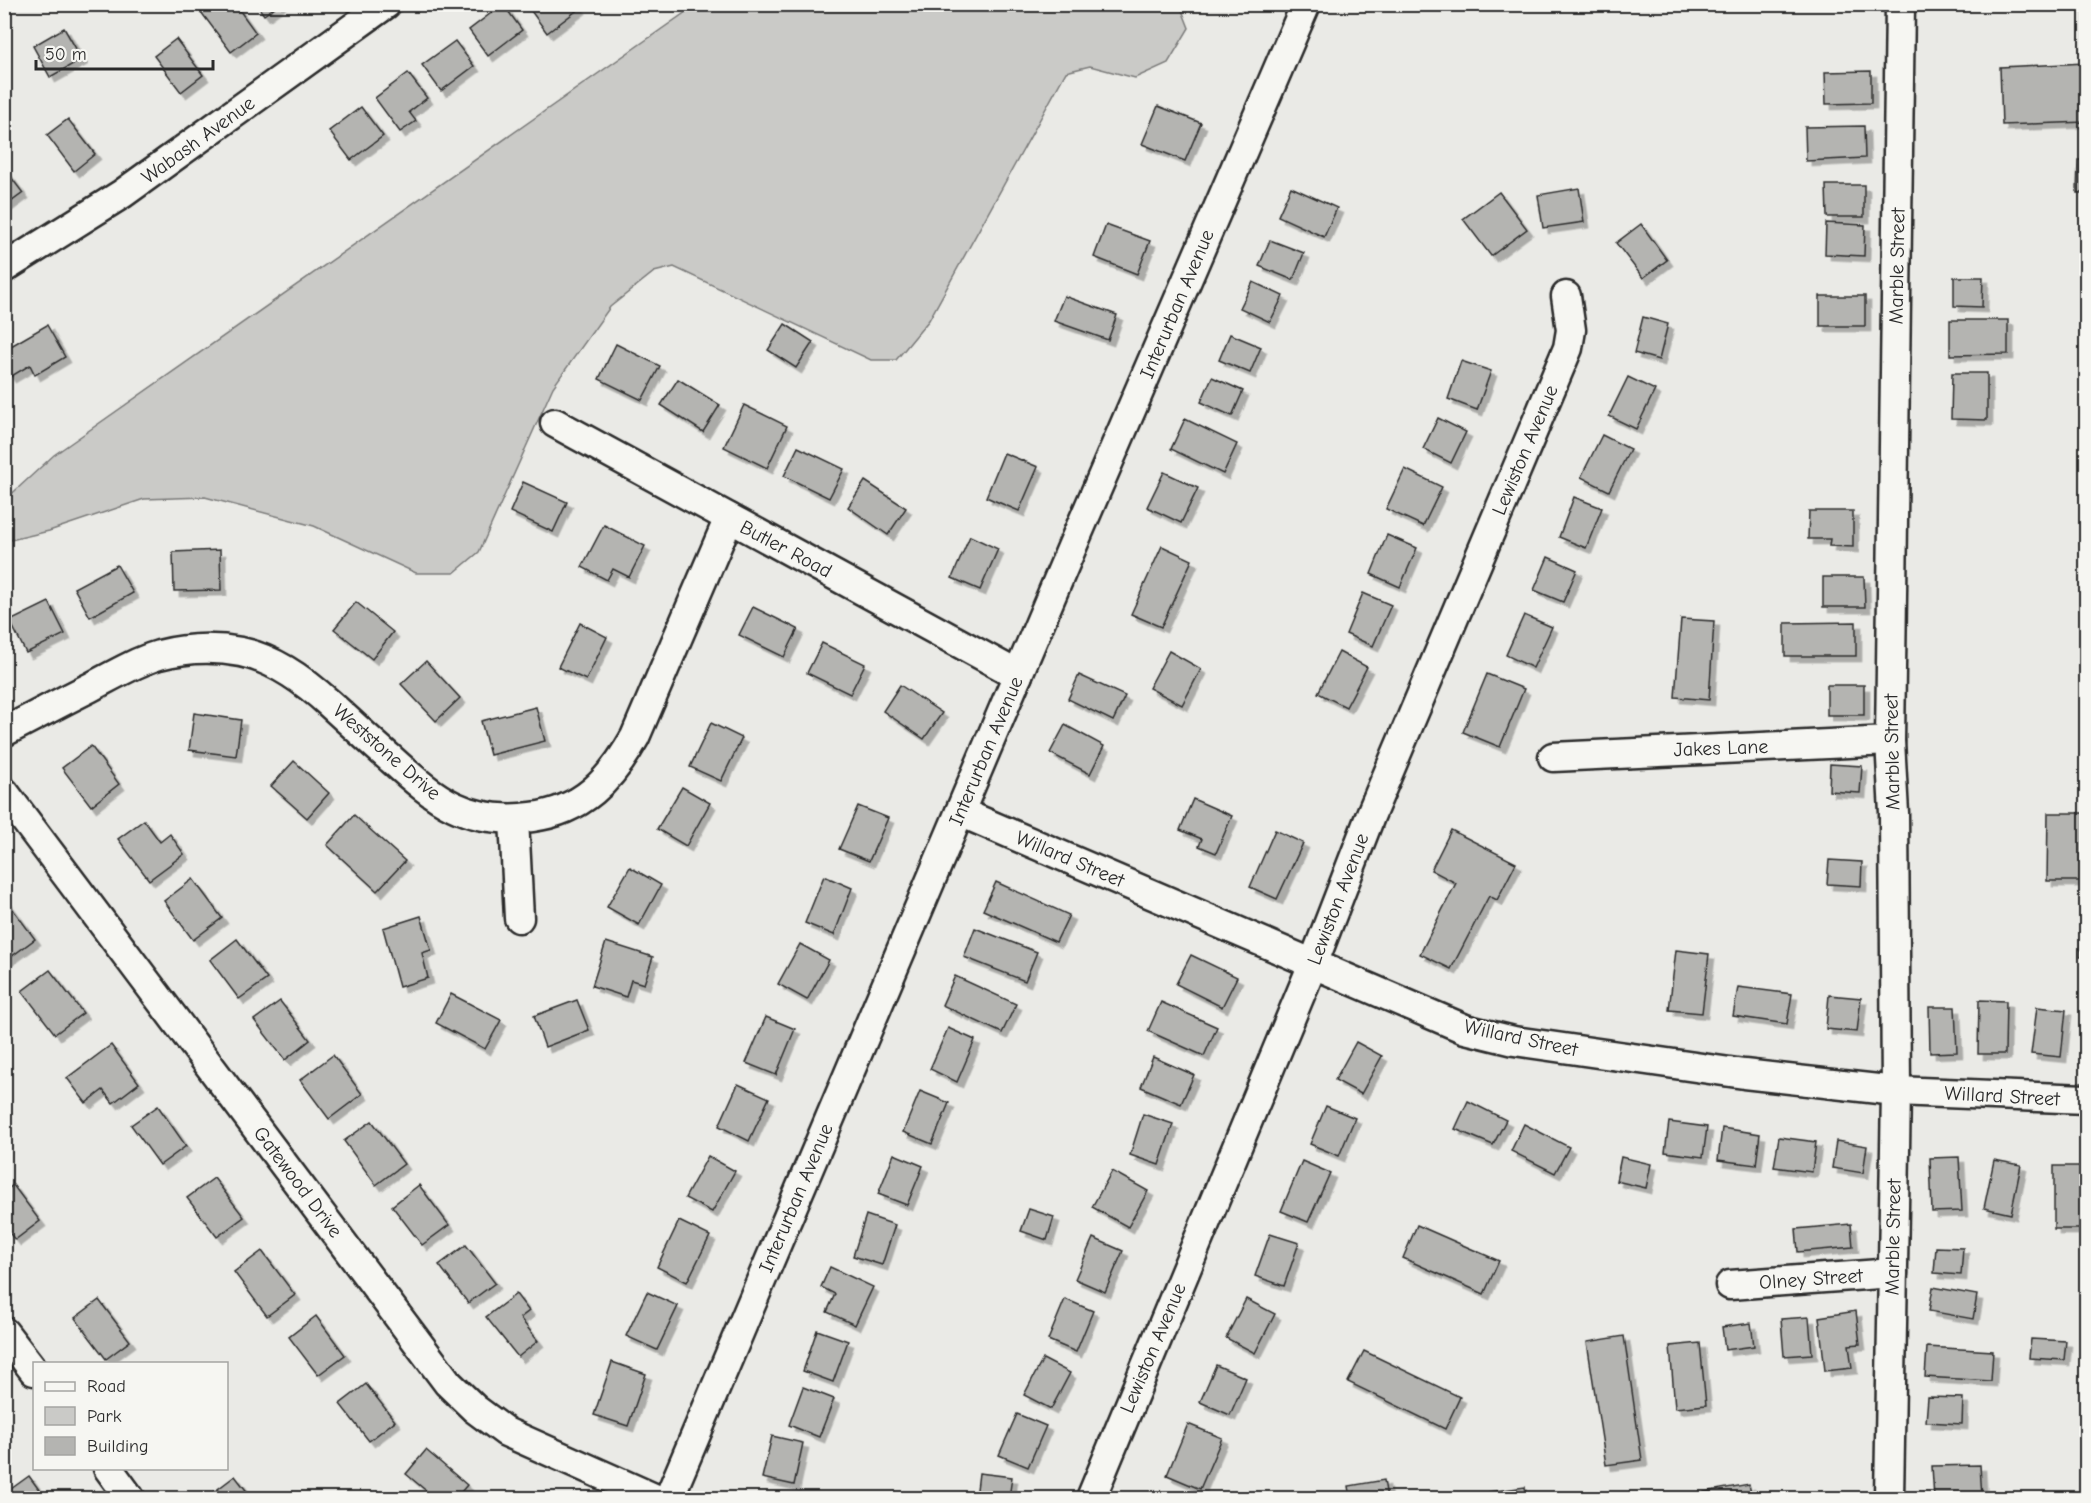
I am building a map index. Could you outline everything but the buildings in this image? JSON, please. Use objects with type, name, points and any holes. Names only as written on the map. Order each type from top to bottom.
[{"type":"street","name":"Wabash Avenue","points":[[4,268],[122,194],[386,4]]},
{"type":"street","name":"Interurban Avenue","points":[[669,1498],[1306,4]]},
{"type":"street","name":"Marble Street","points":[[1889,1498],[1896,1091],[1894,813],[1890,741],[1900,4]]},
{"type":"street","name":"Lewiston Avenue","points":[[1091,1498],[1313,964],[1375,803],[1568,348],[1571,330],[1566,296]]},
{"type":"street","name":"Butler Road","points":[[555,423],[1018,675]]},
{"type":"street","name":"Weststone Drive","points":[[4,732],[118,672],[159,656],[208,648],[241,652],[288,671],[315,690],[426,791],[453,807],[482,817],[514,819],[546,815],[574,804],[599,786],[620,764],[635,737],[729,518]]},
{"type":"street","name":"Jakes Lane","points":[[1553,756],[1890,741]]},
{"type":"street","name":"Gatewood Drive","points":[[4,792],[448,1383],[475,1409],[506,1432],[654,1498]]},
{"type":"street","name":"Willard Street","points":[[960,812],[1465,1029],[1514,1041],[1744,1074],[1896,1091],[2086,1099]]},
{"type":"street","points":[[514,819],[519,918]]},
{"type":"street","name":"Olney Street","points":[[1730,1285],[1893,1273]]},
{"type":"street","points":[[4,1332],[33,1370]]},
{"type":"street","points":[[109,1470],[130,1498]]},
{"type":"green space","points":[[696,5],[1180,5],[1189,28],[1168,63],[1135,78],[1090,66],[1066,72],[929,320],[896,360],[871,360],[674,267],[654,272],[610,307],[553,387],[479,552],[454,573],[416,573],[314,526],[205,497],[144,499],[49,531],[11,540],[5,535],[5,500],[54,455]]}]
